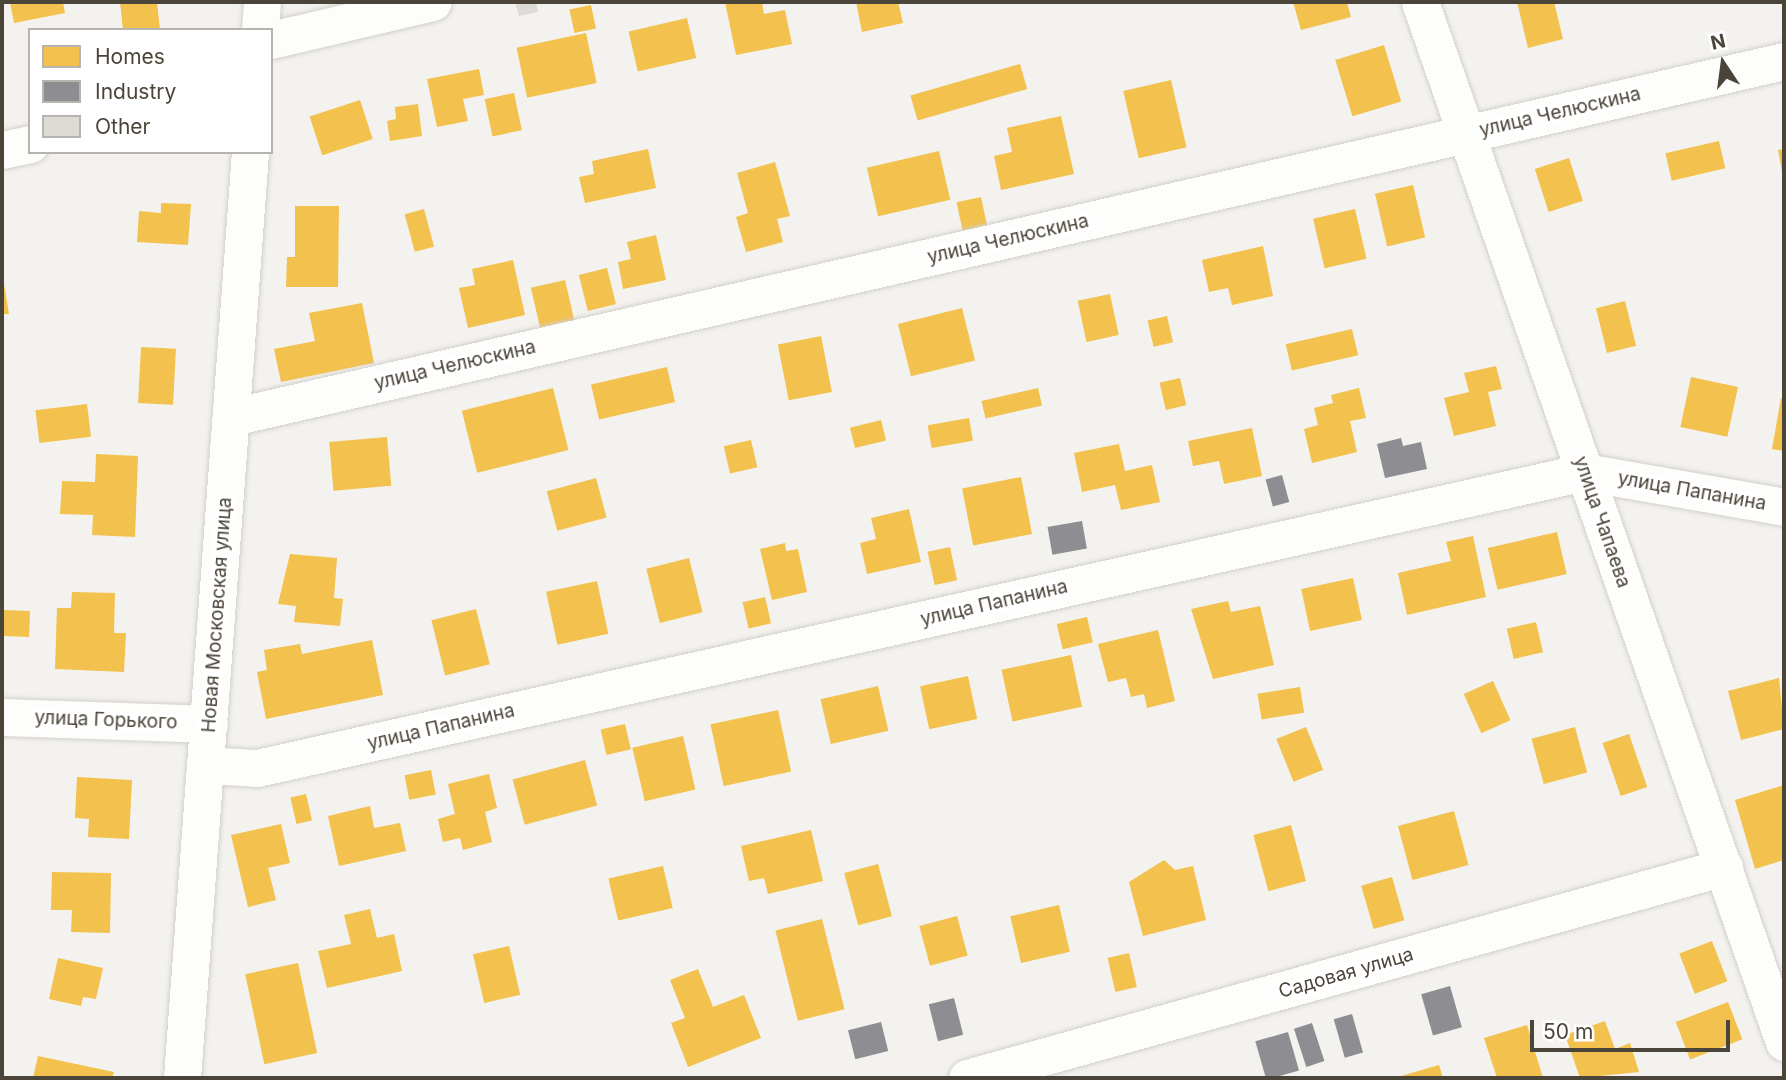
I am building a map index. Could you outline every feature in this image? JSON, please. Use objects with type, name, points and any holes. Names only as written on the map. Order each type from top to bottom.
[{"type":"street","points":[[260,28],[262,2]]},
{"type":"street","points":[[273,40],[433,2]]},
{"type":"street","name":"улица Чапаева","points":[[1420,2],[1784,1042]]},
{"type":"street","name":"улица Челюскина","points":[[232,417],[1784,61]]},
{"type":"street","points":[[2,150],[28,144]]},
{"type":"street","name":"Новая Московская улица","points":[[183,1078],[250,154]]},
{"type":"street","name":"улица Папанина","points":[[206,765],[257,768],[1584,472],[1784,507]]},
{"type":"street","name":"улица Горького","points":[[2,717],[209,724]]},
{"type":"street","name":"Садовая улица","points":[[967,1078],[1724,867]]},
{"type":"building: Homes","points":[[10,2],[63,2],[65,13],[14,23]]},
{"type":"building: Homes","points":[[120,2],[157,2],[160,28],[123,28]]},
{"type":"building: Homes","points":[[725,2],[762,2],[764,14],[785,10],[792,44],[736,55]]},
{"type":"building: Homes","points":[[856,2],[898,2],[903,23],[862,32]]},
{"type":"building: Homes","points":[[1293,2],[1347,2],[1351,17],[1301,30]]},
{"type":"building: Homes","points":[[1517,2],[1554,2],[1563,39],[1528,48]]},
{"type":"building: Homes","points":[[591,5],[596,28],[574,33],[569,10]]},
{"type":"building: Homes","points":[[687,18],[696,58],[638,71],[629,31]]},
{"type":"building: Homes","points":[[586,33],[597,83],[527,98],[517,48]]},
{"type":"building: Homes","points":[[1384,45],[1401,101],[1352,116],[1335,60]]},
{"type":"building: Homes","points":[[1020,64],[1027,89],[918,120],[910,95]]},
{"type":"building: Homes","points":[[479,69],[484,95],[463,99],[468,121],[437,127],[427,79]]},
{"type":"building: Homes","points":[[1171,80],[1187,147],[1139,158],[1123,91]]},
{"type":"building: Homes","points":[[514,93],[522,130],[493,136],[485,99]]},
{"type":"building: Homes","points":[[360,100],[373,139],[322,155],[310,116]]},
{"type":"building: Homes","points":[[418,104],[422,136],[390,141],[387,121],[396,119],[395,107]]},
{"type":"building: Homes","points":[[1061,116],[1074,174],[1001,190],[994,156],[1012,152],[1007,128]]},
{"type":"building: Homes","points":[[1719,141],[1725,168],[1672,181],[1665,153]]},
{"type":"building: Homes","points":[[648,149],[656,188],[585,203],[579,177],[594,174],[592,161]]},
{"type":"building: Homes","points":[[1784,149],[1784,177],[1783,177],[1778,150]]},
{"type":"building: Homes","points":[[939,151],[950,200],[878,216],[867,168]]},
{"type":"building: Homes","points":[[1569,158],[1583,201],[1549,212],[1535,169]]},
{"type":"building: Homes","points":[[775,162],[790,216],[777,219],[783,242],[746,252],[736,217],[748,213],[737,173]]},
{"type":"building: Homes","points":[[1413,185],[1425,238],[1387,246],[1375,194]]},
{"type":"building: Homes","points":[[981,197],[987,225],[963,231],[957,202]]},
{"type":"building: Homes","points":[[161,203],[191,204],[188,245],[137,242],[139,211],[161,213]]},
{"type":"building: Homes","points":[[295,206],[339,206],[338,287],[286,287],[287,257],[295,257]]},
{"type":"building: Homes","points":[[424,209],[434,247],[415,252],[405,214]]},
{"type":"building: Homes","points":[[1355,209],[1366,259],[1325,268],[1313,219]]},
{"type":"building: Homes","points":[[656,235],[666,280],[623,289],[618,262],[631,259],[627,242]]},
{"type":"building: Homes","points":[[1263,246],[1273,296],[1232,305],[1228,288],[1209,292],[1202,260]]},
{"type":"building: Homes","points":[[513,260],[525,315],[468,328],[459,288],[475,285],[472,269]]},
{"type":"building: Homes","points":[[607,268],[616,304],[588,311],[579,275]]},
{"type":"building: Homes","points":[[2,272],[9,314],[2,314]]},
{"type":"building: Homes","points":[[565,280],[574,320],[540,328],[531,288]]},
{"type":"building: Homes","points":[[1110,294],[1119,335],[1086,342],[1078,301]]},
{"type":"building: Homes","points":[[1625,301],[1636,346],[1607,353],[1596,308]]},
{"type":"building: Homes","points":[[362,303],[374,363],[281,382],[274,349],[315,341],[309,313]]},
{"type":"building: Homes","points":[[962,308],[975,360],[911,376],[898,324]]},
{"type":"building: Homes","points":[[1167,316],[1173,342],[1154,347],[1148,320]]},
{"type":"building: Homes","points":[[1352,329],[1358,355],[1292,371],[1286,344]]},
{"type":"building: Homes","points":[[821,336],[832,392],[789,400],[778,344]]},
{"type":"building: Homes","points":[[141,347],[176,349],[173,405],[138,403]]},
{"type":"building: Homes","points":[[1496,366],[1502,389],[1488,392],[1496,426],[1454,436],[1444,398],[1469,392],[1464,373]]},
{"type":"building: Homes","points":[[667,367],[675,402],[599,420],[591,385]]},
{"type":"building: Homes","points":[[1691,377],[1738,387],[1727,437],[1680,427]]},
{"type":"building: Homes","points":[[1180,378],[1186,405],[1166,410],[1160,383]]},
{"type":"building: Homes","points":[[553,388],[568,450],[477,473],[462,411]]},
{"type":"building: Homes","points":[[1038,388],[1042,406],[986,419],[981,401]]},
{"type":"building: Homes","points":[[1359,388],[1366,418],[1350,421],[1357,452],[1312,463],[1304,429],[1318,425],[1314,408],[1333,403],[1331,395]]},
{"type":"building: Homes","points":[[1781,398],[1784,399],[1784,451],[1772,449]]},
{"type":"building: Homes","points":[[87,404],[91,437],[39,443],[35,410]]},
{"type":"building: Homes","points":[[969,418],[973,441],[932,448],[928,425]]},
{"type":"building: Homes","points":[[881,420],[886,440],[855,448],[850,428]]},
{"type":"building: Homes","points":[[1252,428],[1262,476],[1224,484],[1219,461],[1193,466],[1188,441]]},
{"type":"building: Homes","points":[[387,437],[391,486],[333,491],[329,442]]},
{"type":"building: Homes","points":[[751,440],[757,467],[730,474],[724,446]]},
{"type":"building: Homes","points":[[1119,444],[1125,471],[1152,465],[1160,502],[1121,510],[1115,485],[1082,492],[1074,453]]},
{"type":"building: Homes","points":[[96,454],[138,456],[135,537],[92,535],[93,515],[60,514],[62,481],[95,482]]},
{"type":"building: Homes","points":[[1021,477],[1032,534],[973,545],[962,488]]},
{"type":"building: Homes","points":[[596,478],[607,518],[557,531],[547,491]]},
{"type":"building: Homes","points":[[909,509],[921,562],[867,574],[860,543],[876,539],[871,518]]},
{"type":"building: Homes","points":[[1557,532],[1567,574],[1497,590],[1488,548]]},
{"type":"building: Homes","points":[[1473,536],[1486,597],[1407,615],[1398,573],[1451,561],[1446,542]]},
{"type":"building: Homes","points":[[785,543],[786,551],[798,549],[807,592],[772,600],[760,549]]},
{"type":"building: Homes","points":[[950,547],[957,580],[935,585],[928,552]]},
{"type":"building: Homes","points":[[290,554],[337,558],[334,598],[343,599],[340,626],[294,622],[296,606],[278,604]]},
{"type":"building: Homes","points":[[689,558],[703,612],[660,623],[646,569]]},
{"type":"building: Homes","points":[[1353,578],[1362,620],[1310,631],[1301,589]]},
{"type":"building: Homes","points":[[597,581],[608,634],[557,645],[546,592]]},
{"type":"building: Homes","points":[[72,592],[115,593],[114,633],[126,633],[124,672],[55,669],[57,608],[71,608]]},
{"type":"building: Homes","points":[[765,597],[771,623],[749,628],[743,602]]},
{"type":"building: Homes","points":[[1228,601],[1231,612],[1260,606],[1274,665],[1213,679],[1191,609]]},
{"type":"building: Homes","points":[[476,609],[490,664],[445,675],[431,620]]},
{"type":"building: Homes","points":[[4,610],[30,611],[29,637],[3,636]]},
{"type":"building: Homes","points":[[1087,617],[1093,642],[1063,649],[1057,624]]},
{"type":"building: Homes","points":[[1536,622],[1543,652],[1514,659],[1507,629]]},
{"type":"building: Homes","points":[[1158,630],[1175,701],[1147,708],[1144,694],[1131,697],[1126,678],[1108,682],[1098,644]]},
{"type":"building: Homes","points":[[372,640],[383,695],[266,719],[257,672],[267,670],[264,650],[300,644],[302,654]]},
{"type":"building: Homes","points":[[1071,655],[1082,707],[1013,722],[1002,670]]},
{"type":"building: Homes","points":[[968,676],[977,719],[929,729],[920,686]]},
{"type":"building: Homes","points":[[1779,678],[1784,729],[1741,740],[1728,691]]},
{"type":"building: Homes","points":[[1493,681],[1510,720],[1481,733],[1464,694]]},
{"type":"building: Homes","points":[[878,686],[888,731],[831,744],[821,699]]},
{"type":"building: Homes","points":[[1300,687],[1304,713],[1262,719],[1258,694]]},
{"type":"building: Homes","points":[[778,710],[791,772],[724,786],[711,724]]},
{"type":"building: Homes","points":[[625,724],[631,749],[606,755],[601,730]]},
{"type":"building: Homes","points":[[1306,727],[1323,770],[1294,782],[1276,739]]},
{"type":"building: Homes","points":[[1575,727],[1587,772],[1544,784],[1532,739]]},
{"type":"building: Homes","points":[[1629,734],[1647,787],[1621,796],[1603,743]]},
{"type":"building: Homes","points":[[683,736],[695,790],[645,801],[632,748]]},
{"type":"building: Homes","points":[[585,760],[597,805],[525,825],[513,779]]},
{"type":"building: Homes","points":[[431,770],[436,795],[409,800],[404,775]]},
{"type":"building: Homes","points":[[489,774],[497,808],[485,812],[492,842],[463,850],[460,838],[443,842],[438,819],[455,814],[448,784]]},
{"type":"building: Homes","points":[[77,777],[132,780],[129,839],[88,837],[89,819],[75,818]]},
{"type":"building: Homes","points":[[1784,785],[1784,860],[1755,869],[1735,800]]},
{"type":"building: Homes","points":[[306,794],[312,820],[296,824],[290,798]]},
{"type":"building: Homes","points":[[370,806],[374,828],[400,823],[406,851],[339,866],[328,816]]},
{"type":"building: Homes","points":[[1454,811],[1468,865],[1412,880],[1398,826]]},
{"type":"building: Homes","points":[[281,824],[290,863],[268,868],[276,900],[248,907],[231,835]]},
{"type":"building: Homes","points":[[1291,825],[1306,881],[1268,891],[1253,835]]},
{"type":"building: Homes","points":[[811,830],[823,881],[768,894],[764,878],[749,881],[741,846]]},
{"type":"building: Homes","points":[[1164,860],[1175,870],[1193,866],[1206,920],[1143,936],[1129,882]]},
{"type":"building: Homes","points":[[878,864],[892,916],[858,925],[844,873]]},
{"type":"building: Homes","points":[[663,866],[673,908],[618,920],[608,879]]},
{"type":"building: Homes","points":[[52,872],[111,873],[110,933],[71,932],[72,910],[51,910]]},
{"type":"building: Homes","points":[[1392,877],[1404,920],[1374,929],[1361,886]]},
{"type":"building: Homes","points":[[1059,905],[1070,952],[1021,963],[1010,916]]},
{"type":"building: Homes","points":[[370,909],[377,938],[394,934],[402,971],[327,988],[318,951],[351,944],[344,915]]},
{"type":"building: Homes","points":[[957,916],[968,956],[930,966],[919,926]]},
{"type":"building: Homes","points":[[822,919],[844,1009],[798,1021],[775,931]]},
{"type":"building: Homes","points":[[1712,941],[1727,981],[1695,994],[1679,954]]},
{"type":"building: Homes","points":[[509,946],[520,995],[484,1003],[473,954]]},
{"type":"building: Homes","points":[[1129,953],[1137,987],[1115,992],[1108,958]]},
{"type":"building: Homes","points":[[58,958],[103,968],[96,999],[83,997],[81,1006],[49,999]]},
{"type":"building: Homes","points":[[298,963],[317,1053],[264,1064],[245,974]]},
{"type":"building: Homes","points":[[698,969],[713,1007],[744,995],[761,1038],[688,1067],[671,1023],[685,1018],[670,980]]},
{"type":"building: Homes","points":[[1728,1002],[1742,1039],[1690,1059],[1676,1022]]},
{"type":"building: Homes","points":[[1605,1021],[1615,1049],[1630,1043],[1639,1072],[1580,1078],[1565,1035]]},
{"type":"building: Homes","points":[[1527,1025],[1543,1078],[1497,1078],[1484,1038]]},
{"type":"building: Homes","points":[[38,1056],[114,1072],[112,1078],[33,1078]]},
{"type":"building: Homes","points":[[1439,1065],[1443,1078],[1394,1078]]},
{"type":"building: Industry","points":[[1401,438],[1403,446],[1421,442],[1427,469],[1385,478],[1377,444]]},
{"type":"building: Industry","points":[[1282,475],[1289,502],[1273,506],[1266,479]]},
{"type":"building: Industry","points":[[1082,521],[1087,549],[1052,555],[1048,527]]},
{"type":"building: Industry","points":[[1450,986],[1462,1027],[1433,1036],[1421,994]]},
{"type":"building: Industry","points":[[954,998],[963,1035],[938,1041],[929,1004]]},
{"type":"building: Industry","points":[[1352,1014],[1363,1052],[1345,1058],[1334,1019]]},
{"type":"building: Industry","points":[[881,1022],[888,1051],[855,1059],[848,1030]]},
{"type":"building: Industry","points":[[1312,1023],[1324,1061],[1306,1067],[1294,1029]]},
{"type":"building: Industry","points":[[1288,1032],[1299,1070],[1266,1078],[1255,1041]]},
{"type":"building: Other","points":[[515,2],[536,2],[538,12],[519,16]]}]
